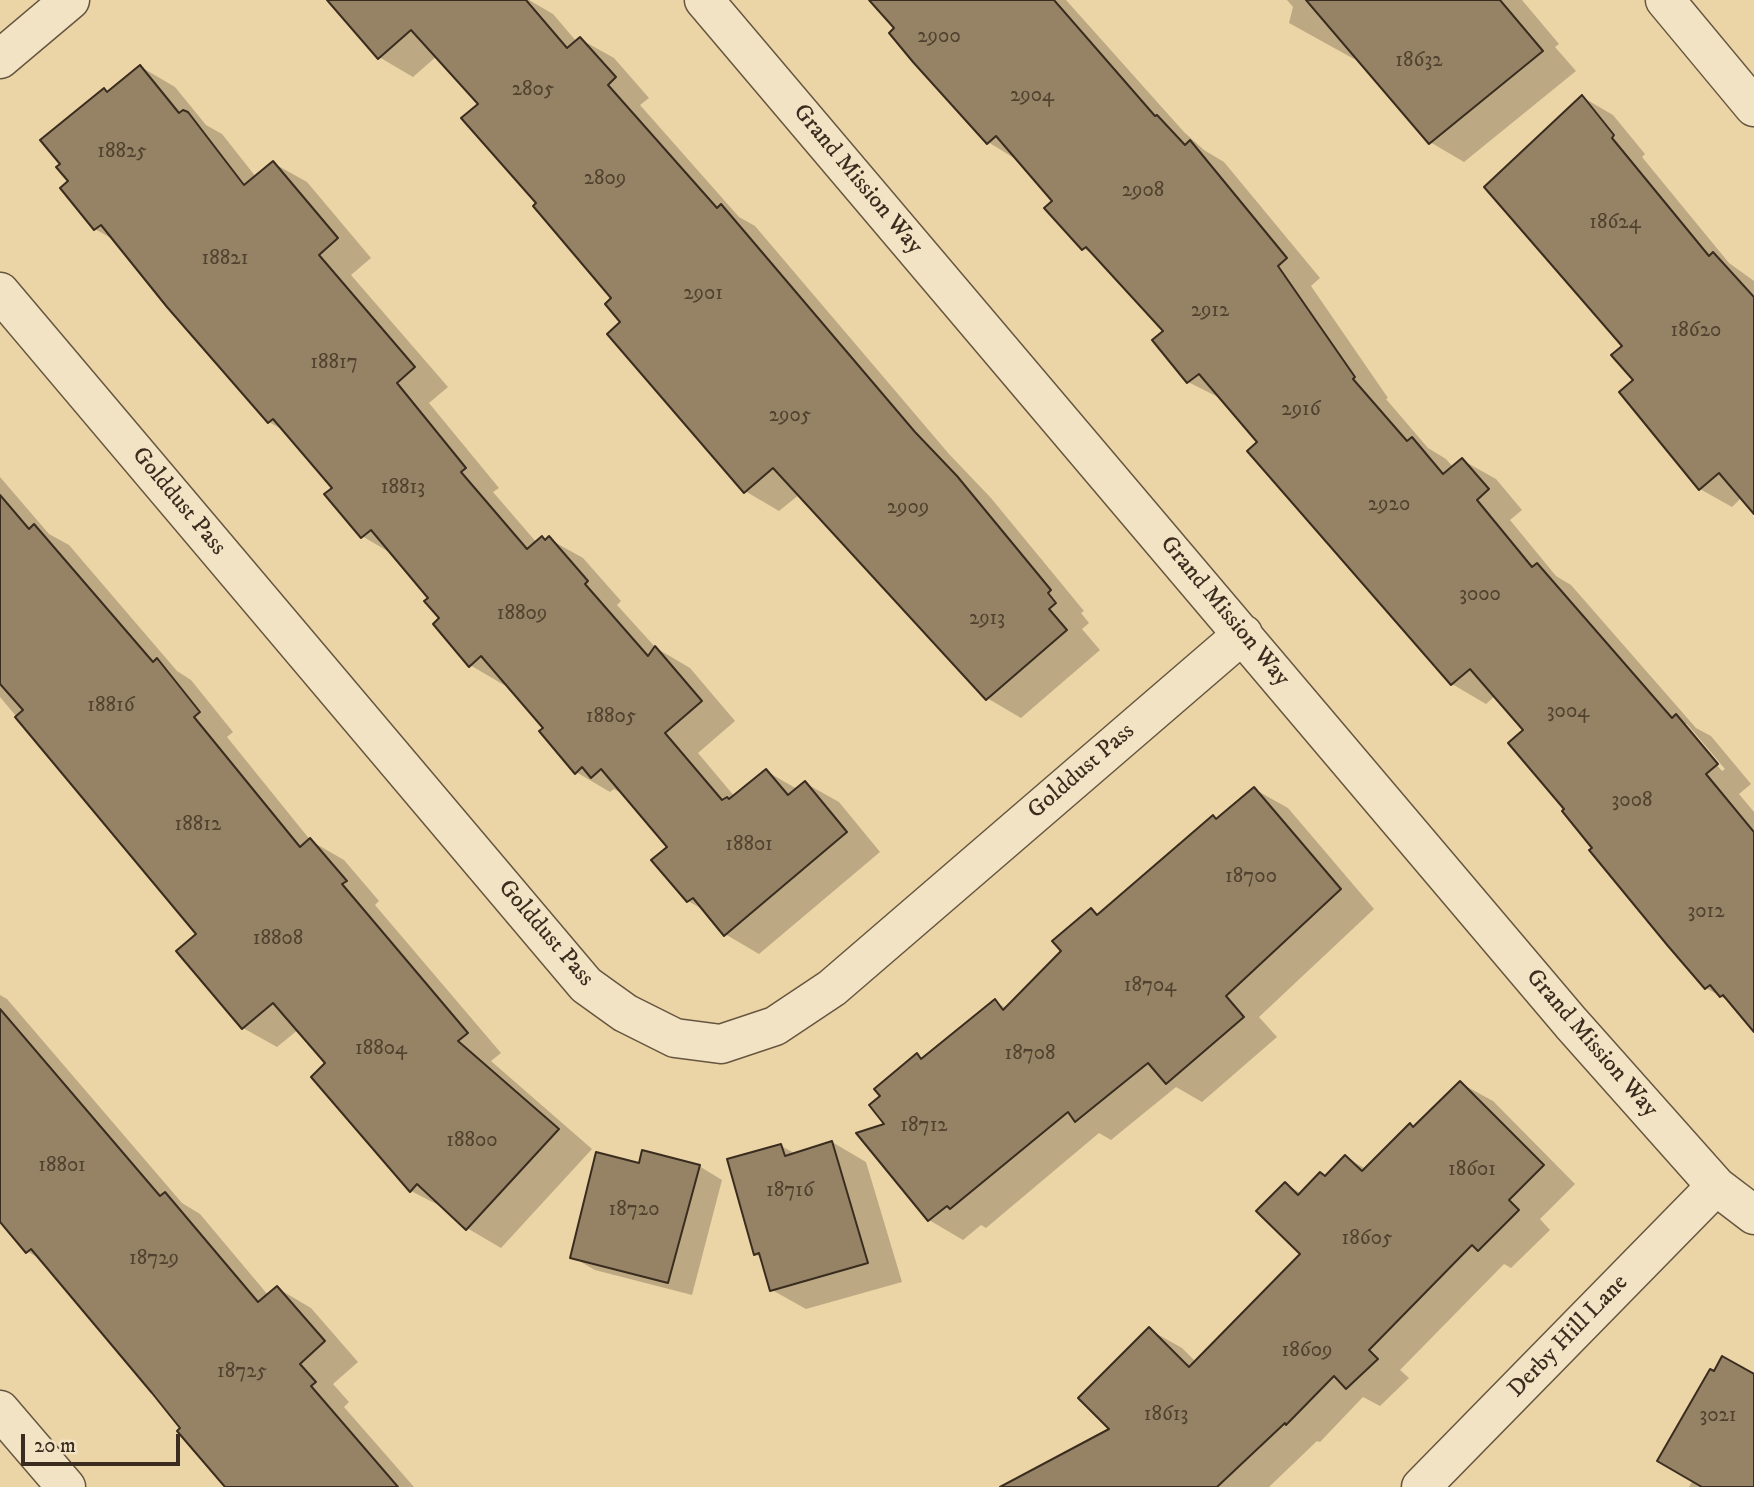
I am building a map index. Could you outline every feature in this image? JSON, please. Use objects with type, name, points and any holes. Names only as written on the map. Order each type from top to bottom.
[{"type":"street","points":[[0,59],[70,0]]},
{"type":"street","name":"Grand Mission Way","points":[[704,0],[1571,1023],[1716,1186],[1754,1214]]},
{"type":"street","points":[[1665,0],[1754,107]]},
{"type":"street","name":"Golddust Pass","points":[[0,292],[586,985],[625,1013],[675,1038],[722,1044],[775,1026],[832,988],[1243,634]]},
{"type":"street","name":"Derby Hill Lane","points":[[1421,1487],[1716,1186]]},
{"type":"street","points":[[0,1410],[66,1487]]},
{"type":"building","points":[[327,0],[526,0],[567,48],[580,37],[616,77],[608,85],[717,208],[721,204],[915,432],[957,476],[1051,590],[1048,593],[1056,603],[1049,609],[1067,630],[986,700],[773,468],[744,493],[607,334],[620,322],[605,304],[611,298],[533,206],[536,203],[461,118],[478,104],[411,30],[378,59]]},
{"type":"building","points":[[869,0],[1054,0],[1155,116],[1157,115],[1185,145],[1190,140],[1287,258],[1278,266],[1355,377],[1353,379],[1407,441],[1412,437],[1443,474],[1462,458],[1489,489],[1477,500],[1532,567],[1537,563],[1672,718],[1676,714],[1718,764],[1706,774],[1754,832],[1754,1032],[1723,995],[1720,997],[1710,985],[1705,989],[1589,850],[1592,848],[1562,811],[1564,809],[1508,743],[1523,730],[1470,669],[1451,685],[1247,451],[1257,442],[1199,374],[1187,383],[1152,340],[1163,331],[1086,247],[1082,250],[1044,208],[1052,201],[996,136],[987,144],[913,62],[889,33],[894,28]]},
{"type":"building","points":[[1306,0],[1500,0],[1543,51],[1429,144]]},
{"type":"building","points":[[140,65],[179,113],[183,110],[188,112],[244,185],[273,161],[338,238],[319,255],[415,367],[397,383],[466,468],[461,472],[527,549],[542,536],[545,540],[549,536],[588,581],[585,584],[648,656],[655,646],[702,701],[665,733],[722,800],[727,797],[729,799],[766,769],[788,795],[805,781],[847,832],[724,936],[693,898],[687,902],[651,860],[667,847],[601,769],[591,778],[582,767],[575,774],[539,731],[543,728],[481,656],[469,667],[433,624],[439,618],[424,601],[428,598],[371,530],[361,538],[324,494],[332,488],[273,419],[268,423],[167,307],[101,225],[94,230],[60,188],[68,181],[56,167],[60,164],[40,140],[104,88],[107,92]]},
{"type":"building","points":[[1582,95],[1614,135],[1612,138],[1709,256],[1713,252],[1754,297],[1754,514],[1719,473],[1699,490],[1619,392],[1633,380],[1611,355],[1622,346],[1484,187]]},
{"type":"building","points":[[0,495],[29,529],[34,524],[153,662],[157,658],[200,712],[194,717],[300,847],[310,838],[347,881],[342,884],[468,1033],[458,1041],[559,1129],[466,1230],[417,1184],[410,1192],[311,1077],[325,1063],[273,1003],[242,1029],[176,951],[196,934],[15,717],[23,710],[0,684]]},
{"type":"building","points":[[1254,787],[1341,889],[1226,996],[1244,1017],[1166,1084],[1148,1063],[1075,1122],[1068,1112],[950,1209],[947,1206],[928,1221],[856,1133],[884,1124],[869,1105],[880,1096],[874,1089],[917,1053],[921,1059],[995,999],[1003,1010],[1061,951],[1052,941],[1091,908],[1097,915],[1213,815],[1216,819]]},
{"type":"building","points":[[0,1009],[160,1196],[165,1192],[258,1302],[277,1286],[325,1341],[300,1364],[316,1382],[311,1386],[398,1487],[225,1487],[177,1431],[180,1428],[152,1393],[31,1249],[26,1253],[0,1222]]},
{"type":"building","points":[[1460,1081],[1544,1165],[1509,1200],[1519,1210],[1478,1251],[1472,1245],[1369,1350],[1378,1359],[1346,1389],[1334,1376],[1286,1425],[1285,1423],[1217,1487],[1000,1487],[1109,1429],[1078,1398],[1149,1327],[1189,1367],[1300,1254],[1256,1211],[1285,1182],[1298,1195],[1320,1172],[1325,1176],[1345,1155],[1362,1171],[1410,1123],[1413,1127]]},
{"type":"building","points":[[832,1141],[868,1263],[770,1291],[759,1253],[754,1255],[727,1159],[781,1144],[785,1156]]},
{"type":"building","points":[[642,1150],[700,1165],[668,1283],[570,1258],[596,1152],[639,1163]]},
{"type":"building","points":[[1722,1356],[1754,1374],[1754,1487],[1702,1487],[1657,1461],[1710,1369],[1714,1371]]}]
